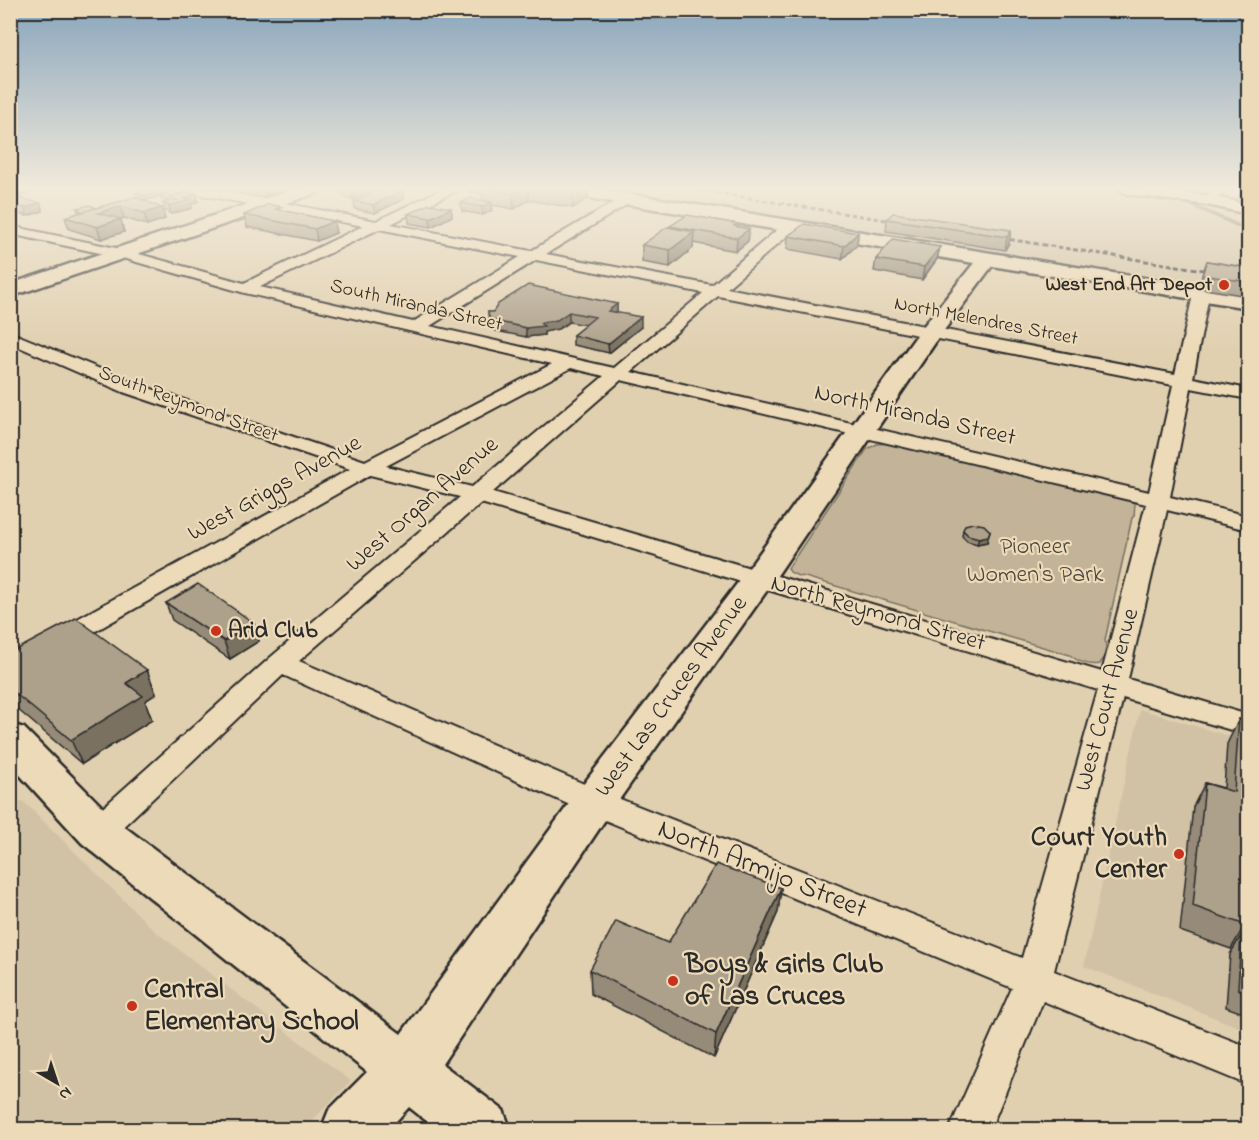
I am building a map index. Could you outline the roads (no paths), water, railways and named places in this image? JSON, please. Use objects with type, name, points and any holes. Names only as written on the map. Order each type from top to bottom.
[{"type":"street","name":"South Miranda Street","points":[[69,242],[121,253],[245,288],[568,363]]},
{"type":"street","points":[[10,291],[153,242]]},
{"type":"street","points":[[245,288],[342,242]]},
{"type":"street","name":"North Melendres Street","points":[[467,242],[1248,394]]},
{"type":"street","points":[[414,328],[554,242]]},
{"type":"street","name":"West Organ Avenue","points":[[98,831],[280,663],[771,242]]},
{"type":"street","points":[[883,242],[1248,302]]},
{"type":"street","points":[[10,273],[121,253]]},
{"type":"street","name":"West Las Cruces Avenue","points":[[350,1130],[406,1071],[594,802],[758,579],[930,333],[987,259]]},
{"type":"street","name":"West Court Avenue","points":[[969,1130],[1034,979],[1113,684],[1158,502],[1202,295]]},
{"type":"street","name":"South Reymond Street","points":[[10,336],[130,388],[367,468]]},
{"type":"street","name":"North Miranda Street","points":[[568,363],[862,430],[1248,523]]},
{"type":"street","name":"West Griggs Avenue","points":[[10,668],[367,468],[568,363]]},
{"type":"street","name":"North Reymond Street","points":[[367,468],[475,494],[1248,725]]},
{"type":"street","name":"North Armijo Street","points":[[280,663],[594,802],[1248,1066]]},
{"type":"street","points":[[10,738],[98,831],[483,1130]]},
{"type":"railway","points":[[1027,242],[1248,277]]},
{"type":"place","name":"West End Art Depot","points":[[1224,285]]},
{"type":"place","name":"Arid Club","points":[[216,631]]},
{"type":"place","name":"Court Youth Center","points":[[1179,854]]},
{"type":"place","name":"Boys & Girls Club of Las Cruces","points":[[673,981]]},
{"type":"place","name":"Central Elementary School","points":[[132,1006]]},
{"type":"park label","name":"Pioneer Women's Park","points":[[1035,561]]}]
